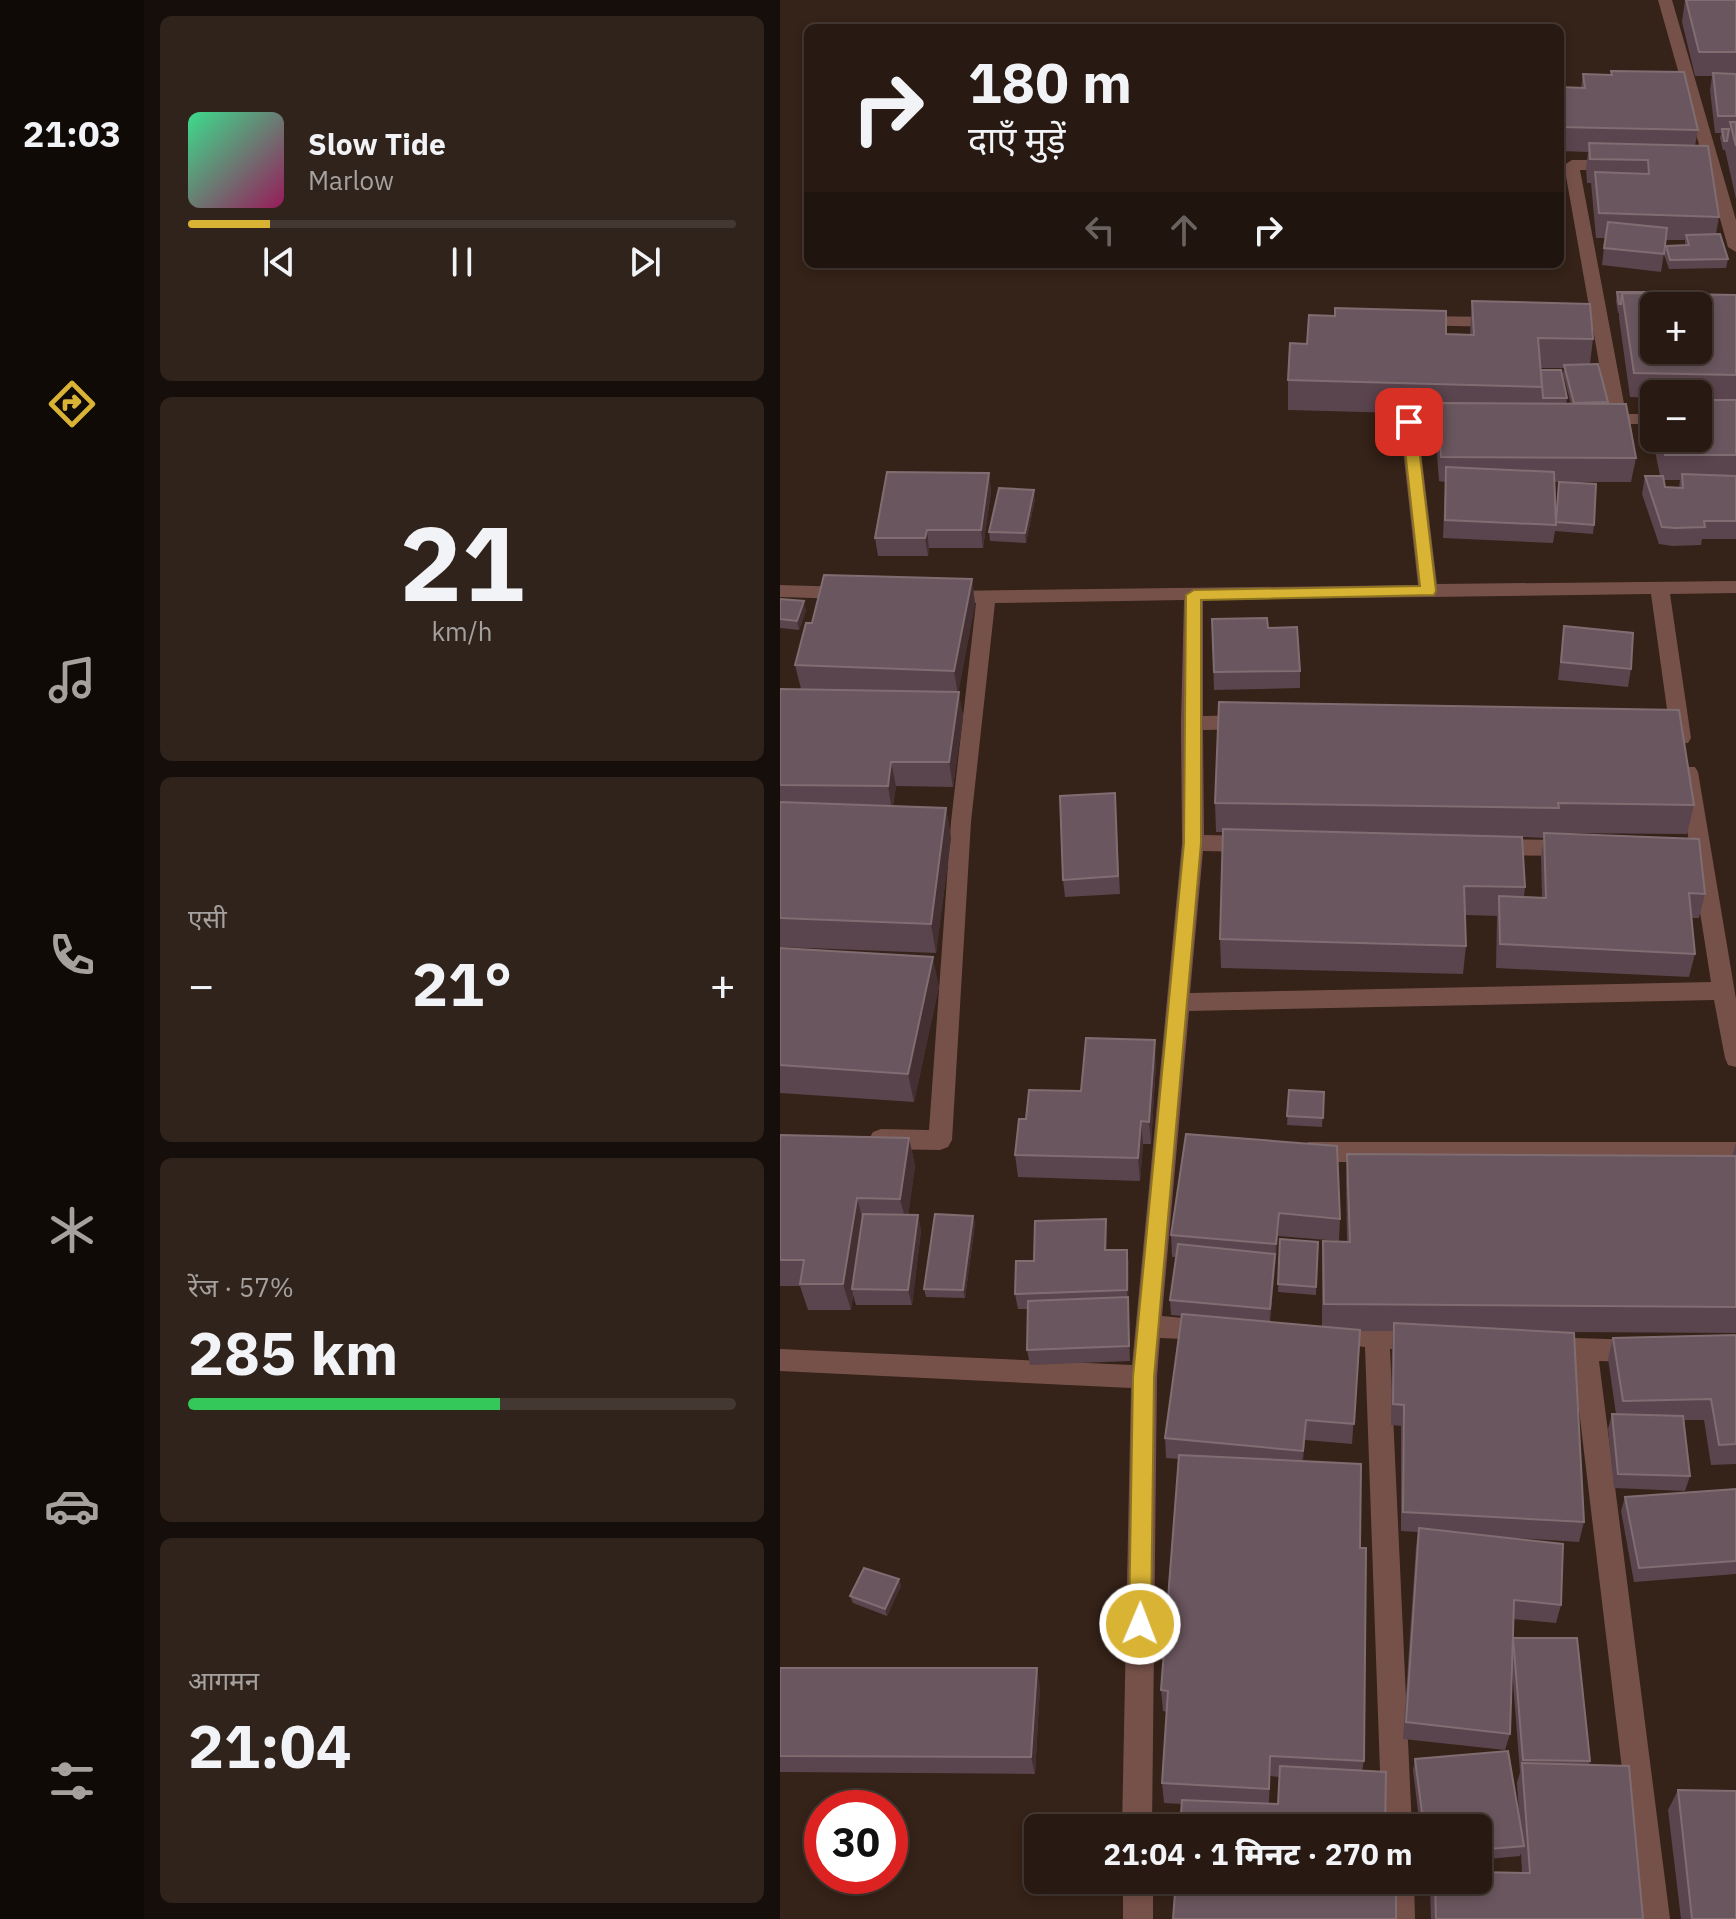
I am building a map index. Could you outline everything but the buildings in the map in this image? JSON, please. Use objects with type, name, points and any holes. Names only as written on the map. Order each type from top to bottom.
[{"type":"street","points":[[1665,0],[1705,165],[1736,247]]},
{"type":"street","points":[[1618,419],[1592,322],[1572,165],[1634,165]]},
{"type":"street","points":[[1399,321],[1522,322]]},
{"type":"street","points":[[1573,420],[1640,419]]},
{"type":"street","points":[[1428,591],[1409,422],[1484,421]]},
{"type":"street","points":[[923,596],[986,598],[1736,587]]},
{"type":"street","points":[[1660,588],[1668,711],[1736,1058]]},
{"type":"street","points":[[780,591],[859,594]]},
{"type":"street","points":[[1137,1814],[1144,1377],[1174,1152],[1178,1002],[1193,843],[1191,723],[1194,595]]},
{"type":"street","points":[[853,1138],[940,1140],[943,969],[954,822],[966,702],[986,598]]},
{"type":"street","points":[[1191,723],[1269,721]]},
{"type":"street","points":[[1193,843],[1273,844]]},
{"type":"street","points":[[1464,847],[1592,849]]},
{"type":"street","points":[[1178,1002],[1722,991]]},
{"type":"street","points":[[1293,1152],[1736,1152]]},
{"type":"street","points":[[1149,1326],[1225,1329]]},
{"type":"street","points":[[1301,1333],[1441,1341]]},
{"type":"street","points":[[1377,1337],[1396,1814]]},
{"type":"street","points":[[1521,1347],[1585,1351],[1660,1350]]},
{"type":"street","points":[[1585,1351],[1655,1919]]},
{"type":"street","points":[[780,1360],[1144,1377]]},
{"type":"street","points":[[1138,1894],[1138,1919]]},
{"type":"street","points":[[1399,1894],[1400,1919]]},
{"type":"route","points":[[1140,1624],[1144,1377],[1193,843],[1191,723],[1194,595],[1428,591],[1409,422]]}]
